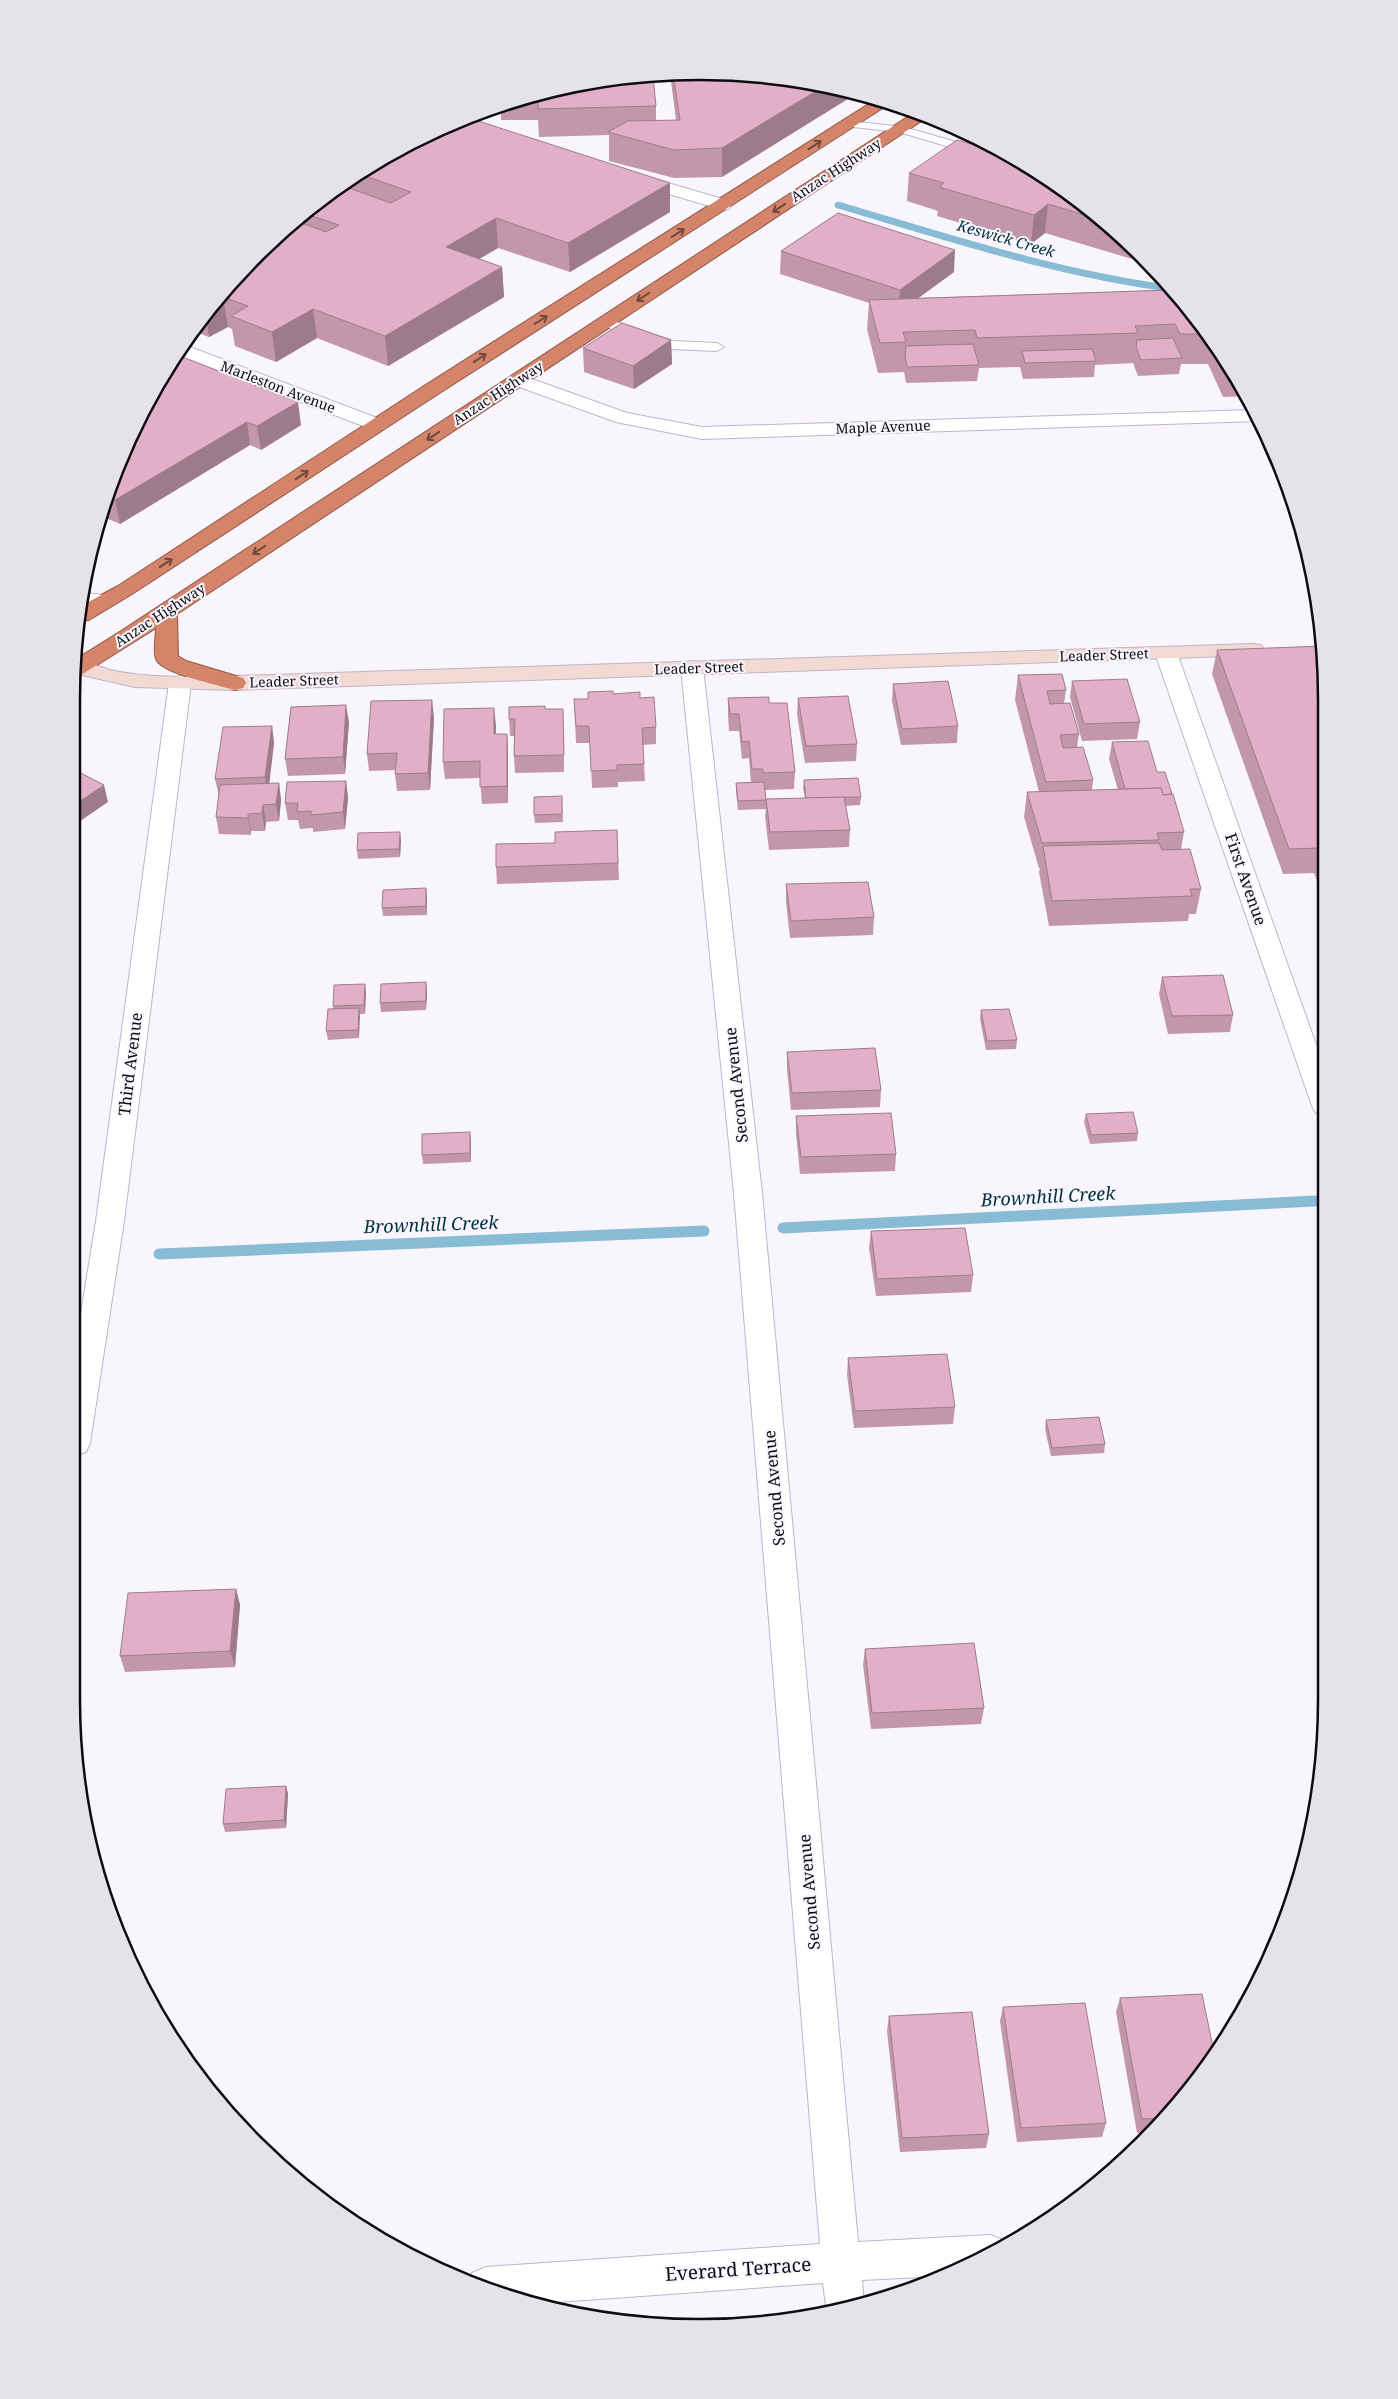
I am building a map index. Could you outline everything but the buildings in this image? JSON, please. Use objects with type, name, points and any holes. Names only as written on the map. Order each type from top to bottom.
[{"type":"highway","name":"Anzac Highway","points":[[81,662],[166,612],[378,425],[876,106]]},
{"type":"highway","name":"Anzac Highway","points":[[87,609],[95,599],[125,590],[277,515],[518,380],[915,119]]},
{"type":"highway","points":[[645,254],[687,268]]},
{"type":"highway","points":[[500,346],[507,371],[518,380]]},
{"type":"highway","points":[[431,390],[460,381],[489,378],[518,380]]},
{"type":"highway","points":[[84,627],[125,590]]},
{"type":"highway","points":[[166,612],[167,659],[178,666],[235,683]]},
{"type":"main road","name":"Leader Street","points":[[81,669],[101,676],[180,683],[235,683],[1274,649]]},
{"type":"street","points":[[620,174],[723,205]]},
{"type":"street","name":"Marleston Avenue","points":[[186,352],[378,425]]},
{"type":"street","name":"Maple Avenue","points":[[518,380],[623,418],[702,433],[1249,416]]},
{"type":"street","name":"First Avenue","points":[[1166,653],[1318,1086]]},
{"type":"street","name":"Second Avenue","points":[[692,668],[748,1193],[844,2301]]},
{"type":"street","name":"Third Avenue","points":[[80,1417],[110,1221],[180,683]]},
{"type":"street","name":"Everard Terrace","points":[[500,2286],[841,2262],[973,2255]]},
{"type":"lane","points":[[848,124],[900,129],[1000,159]]},
{"type":"lane","points":[[605,322],[671,345],[717,347]]},
{"type":"waterway","name":"Keswick Creek","points":[[838,205],[1043,264],[1160,287]]},
{"type":"waterway","name":"Brownhill Creek","points":[[783,1228],[1315,1201]]},
{"type":"waterway","name":"Brownhill Creek","points":[[159,1254],[704,1231]]}]
